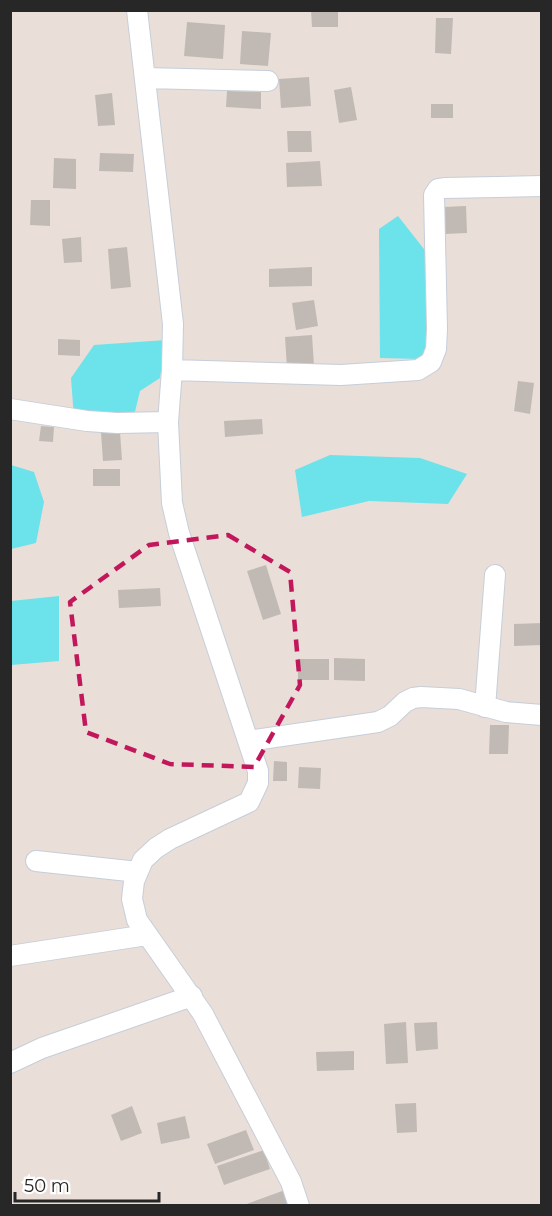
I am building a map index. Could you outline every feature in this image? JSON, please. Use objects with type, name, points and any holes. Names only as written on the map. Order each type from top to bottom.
[{"type":"street","points":[[137,10],[173,324],[168,422],[172,503],[179,533],[258,771],[258,783],[249,802],[170,839],[156,848],[143,860],[134,881],[132,899],[137,920],[203,1014],[291,1182],[300,1206]]},
{"type":"street","points":[[145,78],[268,81]]},
{"type":"street","points":[[172,370],[341,375],[418,370],[431,362],[436,349],[434,195],[438,189],[542,186]]},
{"type":"street","points":[[10,409],[87,421],[168,422]]},
{"type":"street","points":[[485,707],[495,575]]},
{"type":"street","points":[[248,741],[378,722],[390,716],[405,702],[421,697],[459,699],[514,713],[542,715]]},
{"type":"street","points":[[36,861],[138,872]]},
{"type":"street","points":[[10,956],[147,935]]},
{"type":"street","points":[[10,1063],[42,1048],[192,996]]},
{"type":"highlighted area","points":[[228,535],[290,572],[300,685],[254,767],[170,764],[86,732],[70,602],[149,545]]},
{"type":"water","points":[[398,216],[431,258],[432,325],[422,359],[380,358],[379,229]]},
{"type":"water","points":[[166,340],[160,378],[140,391],[134,416],[74,418],[71,378],[94,345]]},
{"type":"water","points":[[330,455],[420,458],[467,474],[448,504],[369,501],[302,517],[295,470]]},
{"type":"water","points":[[11,465],[34,472],[44,502],[36,543],[11,549]]},
{"type":"water","points":[[59,596],[59,661],[11,665],[11,601]]},
{"type":"building","points":[[311,10],[338,10],[338,27],[312,27]]},
{"type":"building","points":[[436,18],[453,18],[451,54],[435,53]]},
{"type":"building","points":[[187,22],[225,25],[223,59],[184,56]]},
{"type":"building","points":[[242,31],[271,33],[268,66],[240,64]]},
{"type":"building","points":[[309,77],[311,106],[281,108],[279,79]]},
{"type":"building","points":[[351,87],[357,120],[339,123],[334,90]]},
{"type":"building","points":[[227,91],[261,92],[261,109],[226,107]]},
{"type":"building","points":[[112,93],[115,125],[98,126],[95,95]]},
{"type":"building","points":[[431,104],[453,104],[453,118],[431,118]]},
{"type":"building","points":[[287,131],[311,131],[312,152],[288,152]]},
{"type":"building","points":[[100,153],[134,154],[133,172],[99,171]]},
{"type":"building","points":[[54,158],[76,159],[76,189],[53,188]]},
{"type":"building","points":[[320,161],[322,186],[287,187],[286,163]]},
{"type":"building","points":[[31,200],[50,200],[50,226],[30,225]]},
{"type":"building","points":[[466,206],[467,233],[444,234],[443,207]]},
{"type":"building","points":[[81,237],[82,262],[64,263],[62,239]]},
{"type":"building","points":[[127,247],[131,287],[111,289],[108,249]]},
{"type":"building","points":[[312,267],[312,286],[269,287],[269,269]]},
{"type":"building","points":[[314,300],[318,326],[296,330],[292,303]]},
{"type":"building","points":[[312,335],[314,366],[287,368],[285,337]]},
{"type":"building","points":[[58,339],[80,340],[80,356],[58,355]]},
{"type":"building","points":[[518,381],[534,383],[530,414],[514,411]]},
{"type":"building","points":[[262,419],[263,434],[225,437],[224,421]]},
{"type":"building","points":[[41,426],[54,427],[53,442],[39,441]]},
{"type":"building","points":[[120,432],[122,460],[103,461],[101,433]]},
{"type":"building","points":[[93,469],[120,469],[120,486],[93,486]]},
{"type":"building","points":[[266,565],[281,614],[263,620],[247,571]]},
{"type":"building","points":[[160,588],[161,606],[119,608],[118,590]]},
{"type":"building","points":[[542,623],[542,645],[514,646],[514,624]]},
{"type":"building","points":[[334,658],[365,659],[365,681],[334,680]]},
{"type":"building","points":[[298,659],[329,659],[329,680],[298,680]]},
{"type":"building","points":[[490,725],[509,725],[508,754],[489,754]]},
{"type":"building","points":[[274,761],[287,762],[287,781],[273,781]]},
{"type":"building","points":[[299,767],[321,768],[320,789],[298,788]]},
{"type":"building","points":[[406,1022],[408,1063],[386,1064],[384,1024]]},
{"type":"building","points":[[437,1022],[438,1049],[416,1051],[414,1023]]},
{"type":"building","points":[[354,1051],[354,1070],[317,1071],[316,1052]]},
{"type":"building","points":[[416,1103],[417,1132],[397,1133],[395,1104]]},
{"type":"building","points":[[132,1106],[142,1133],[121,1141],[111,1115]]},
{"type":"building","points":[[185,1116],[190,1138],[161,1144],[157,1123]]},
{"type":"building","points":[[246,1130],[254,1150],[215,1164],[207,1144]]},
{"type":"building","points":[[264,1150],[270,1169],[224,1185],[217,1166]]},
{"type":"building","points":[[285,1190],[291,1206],[244,1206],[244,1205]]}]
